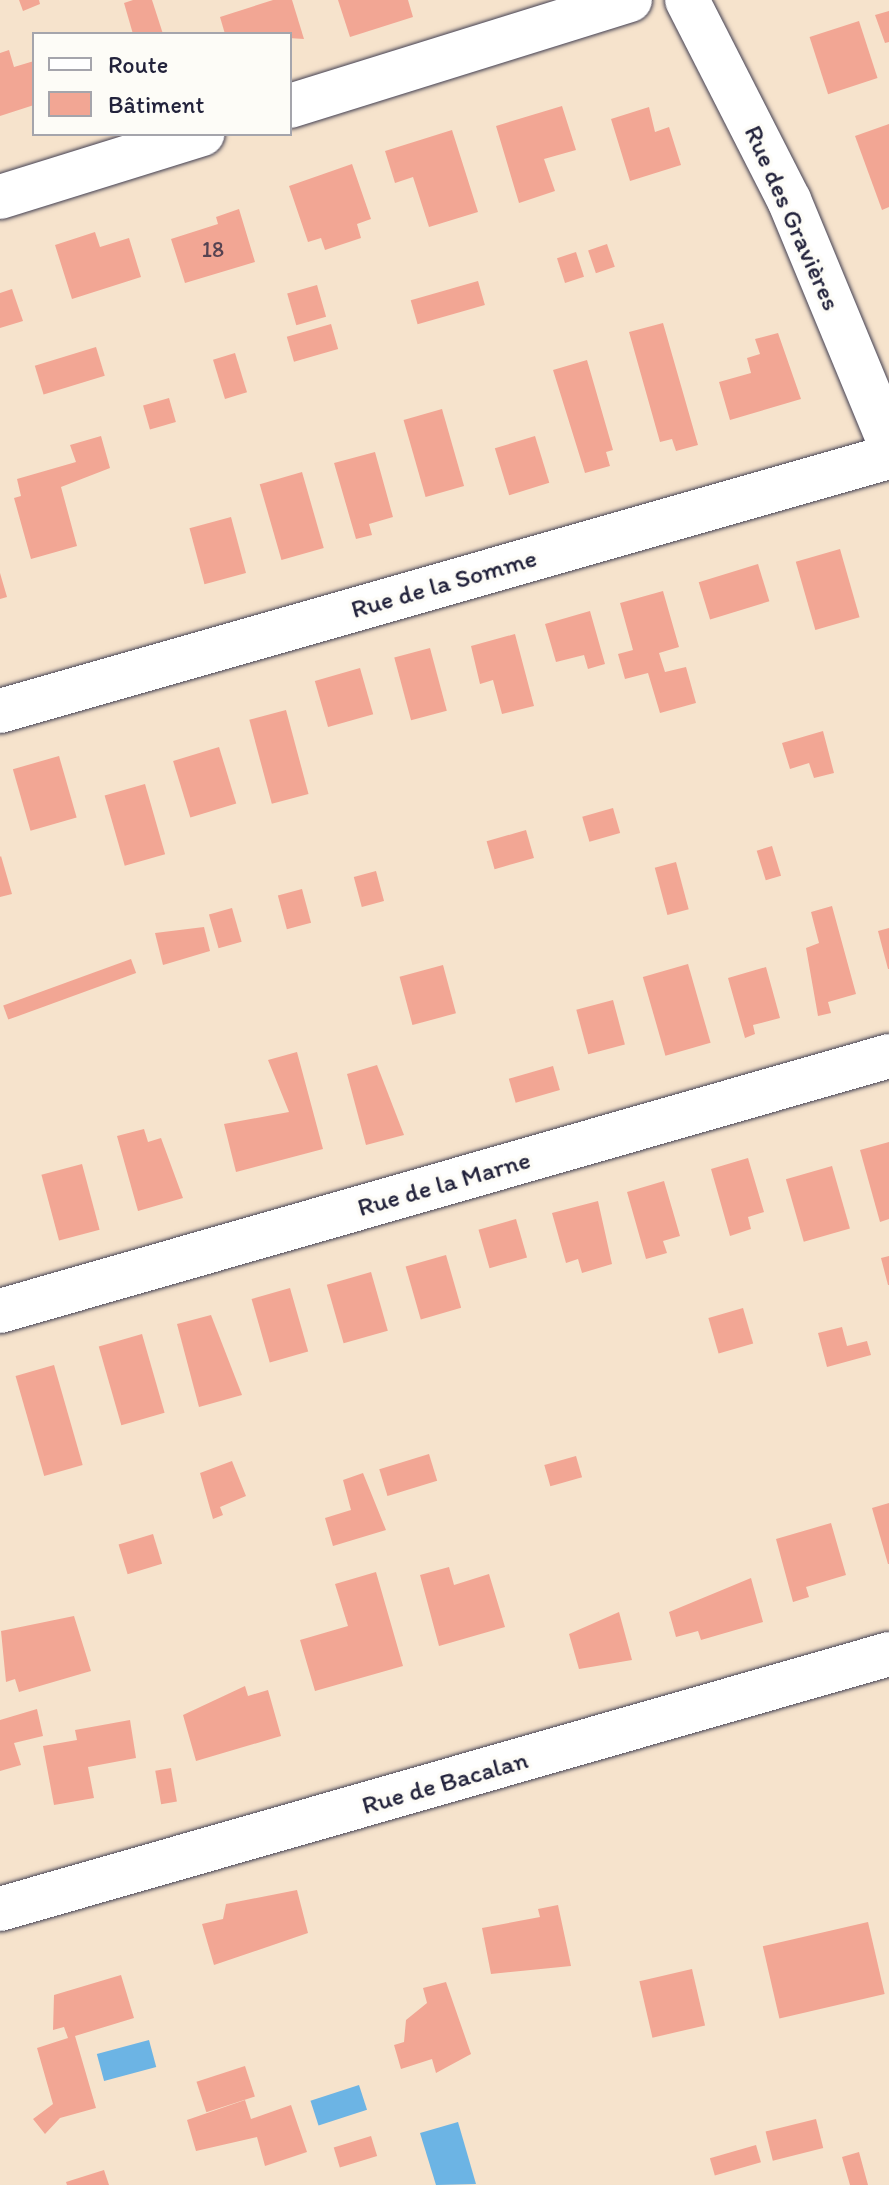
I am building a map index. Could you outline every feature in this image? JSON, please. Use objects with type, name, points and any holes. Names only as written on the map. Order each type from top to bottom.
[{"type":"street","points":[[292,105],[630,0]]},
{"type":"street","name":"Rue des Gravières","points":[[687,0],[789,200],[889,441]]},
{"type":"street","points":[[0,197],[196,136]]},
{"type":"street","name":"Rue de la Somme","points":[[0,711],[889,457]]},
{"type":"street","name":"Rue de la Marne","points":[[0,1311],[889,1056]]},
{"type":"street","name":"Rue de Bacalan","points":[[0,1909],[889,1654]]},
{"type":"water","points":[[149,2040],[156,2067],[104,2081],[97,2054]]},
{"type":"water","points":[[359,2085],[367,2110],[319,2125],[310,2101]]},
{"type":"water","points":[[458,2122],[476,2184],[436,2185],[420,2133]]},
{"type":"building","points":[[19,0],[39,0],[40,4],[23,11]]},
{"type":"building","points":[[152,0],[162,32],[132,32],[124,3]]},
{"type":"building","points":[[273,0],[292,0],[304,39],[292,38],[292,32],[224,32],[220,17]]},
{"type":"building","points":[[338,0],[408,0],[413,17],[350,37]]},
{"type":"building","points":[[889,11],[889,42],[885,43],[875,15]]},
{"type":"building","points":[[859,21],[878,78],[828,94],[810,37]]},
{"type":"building","points":[[9,50],[14,67],[32,62],[32,106],[0,116],[0,53]]},
{"type":"building","points":[[562,106],[576,150],[544,159],[555,191],[519,203],[496,126]]},
{"type":"building","points":[[649,107],[655,132],[669,127],[681,165],[630,181],[611,119]]},
{"type":"building","points":[[889,124],[889,207],[882,210],[855,136]]},
{"type":"building","points":[[452,130],[478,212],[429,227],[413,177],[395,183],[385,151]]},
{"type":"building","points":[[352,164],[371,219],[357,224],[361,238],[325,250],[321,238],[308,242],[289,186]]},
{"type":"building","points":[[239,209],[255,262],[185,283],[171,239],[218,224],[216,217]]},
{"type":"building","points":[[95,232],[100,247],[129,238],[141,277],[72,299],[55,245]]},
{"type":"building","points":[[607,244],[615,267],[596,273],[588,251]]},
{"type":"building","points":[[576,252],[584,277],[565,283],[557,258]]},
{"type":"building","points":[[478,281],[485,305],[418,324],[411,300]]},
{"type":"building","points":[[317,285],[326,317],[296,325],[287,294]]},
{"type":"building","points":[[12,289],[23,321],[0,328],[0,293]]},
{"type":"building","points":[[663,323],[698,445],[676,451],[672,439],[660,442],[629,332]]},
{"type":"building","points":[[331,324],[338,349],[294,362],[287,337]]},
{"type":"building","points":[[778,333],[801,399],[730,420],[719,382],[751,373],[747,358],[760,354],[755,339]]},
{"type":"building","points":[[96,347],[105,376],[44,394],[35,366]]},
{"type":"building","points":[[235,353],[247,392],[225,399],[213,360]]},
{"type":"building","points":[[587,360],[613,450],[606,452],[610,466],[585,473],[553,370]]},
{"type":"building","points":[[169,398],[176,422],[150,429],[143,405]]},
{"type":"building","points":[[442,409],[464,486],[426,497],[404,420]]},
{"type":"building","points":[[101,436],[110,468],[61,487],[77,546],[31,559],[14,498],[21,496],[17,479],[76,462],[70,445]]},
{"type":"building","points":[[535,436],[549,483],[509,495],[495,448]]},
{"type":"building","points":[[375,452],[393,517],[369,524],[372,535],[356,539],[334,463]]},
{"type":"building","points":[[302,472],[324,548],[281,560],[260,484]]},
{"type":"building","points":[[231,517],[246,573],[204,584],[189,528]]},
{"type":"building","points":[[840,549],[860,617],[815,630],[796,562]]},
{"type":"building","points":[[758,564],[769,601],[710,619],[699,582]]},
{"type":"building","points":[[0,573],[7,597],[0,599]]},
{"type":"building","points":[[663,591],[679,647],[659,653],[665,672],[686,667],[696,703],[660,713],[648,673],[625,679],[618,654],[633,650],[620,603]]},
{"type":"building","points":[[590,611],[605,664],[588,669],[584,655],[556,662],[545,624]]},
{"type":"building","points":[[515,634],[534,706],[502,714],[493,680],[480,684],[471,646]]},
{"type":"building","points":[[430,648],[447,711],[411,720],[394,658]]},
{"type":"building","points":[[360,668],[373,714],[328,727],[315,681]]},
{"type":"building","points":[[286,710],[309,794],[272,804],[249,720]]},
{"type":"building","points":[[823,731],[834,773],[814,778],[809,763],[790,769],[782,743]]},
{"type":"building","points":[[219,747],[236,803],[190,817],[173,761]]},
{"type":"building","points":[[59,756],[77,818],[31,831],[13,769]]},
{"type":"building","points":[[145,784],[165,854],[125,866],[105,796]]},
{"type":"building","points":[[613,808],[620,833],[589,842],[582,817]]},
{"type":"building","points":[[526,830],[534,858],[495,869],[487,841]]},
{"type":"building","points":[[772,846],[781,876],[766,880],[757,851]]},
{"type":"building","points":[[0,857],[12,894],[0,897]]},
{"type":"building","points":[[676,862],[689,909],[667,915],[655,868]]},
{"type":"building","points":[[376,871],[384,901],[362,907],[354,877]]},
{"type":"building","points":[[302,889],[311,923],[287,929],[278,895]]},
{"type":"building","points":[[832,906],[856,994],[828,1002],[831,1013],[818,1016],[806,948],[819,943],[811,912]]},
{"type":"building","points":[[232,908],[242,942],[219,948],[209,915]]},
{"type":"building","points":[[204,927],[210,951],[163,965],[155,933]]},
{"type":"building","points":[[889,928],[889,969],[888,969],[878,931]]},
{"type":"building","points":[[131,959],[136,973],[8,1020],[3,1006]]},
{"type":"building","points":[[688,964],[711,1043],[665,1056],[643,977]]},
{"type":"building","points":[[443,965],[456,1013],[412,1025],[400,977]]},
{"type":"building","points":[[766,967],[780,1018],[753,1025],[755,1034],[745,1038],[728,978]]},
{"type":"building","points":[[613,1000],[625,1044],[588,1054],[576,1010]]},
{"type":"building","points":[[297,1052],[323,1149],[236,1172],[224,1124],[289,1112],[268,1060]]},
{"type":"building","points":[[377,1065],[404,1135],[366,1145],[347,1074]]},
{"type":"building","points":[[553,1066],[560,1090],[516,1103],[509,1079]]},
{"type":"building","points":[[144,1129],[148,1142],[161,1138],[183,1198],[138,1211],[117,1136]]},
{"type":"building","points":[[889,1142],[889,1219],[880,1222],[860,1150]]},
{"type":"building","points":[[748,1158],[764,1212],[748,1217],[751,1229],[730,1236],[711,1169]]},
{"type":"building","points":[[82,1164],[100,1230],[59,1241],[41,1175]]},
{"type":"building","points":[[832,1166],[850,1228],[804,1242],[786,1179]]},
{"type":"building","points":[[664,1181],[680,1236],[663,1241],[667,1253],[646,1259],[627,1192]]},
{"type":"building","points":[[598,1201],[612,1264],[582,1273],[578,1259],[566,1263],[552,1213]]},
{"type":"building","points":[[516,1219],[527,1257],[490,1268],[479,1230]]},
{"type":"building","points":[[446,1255],[461,1308],[421,1319],[406,1267]]},
{"type":"building","points":[[889,1256],[889,1285],[888,1285],[881,1258]]},
{"type":"building","points":[[371,1272],[388,1331],[344,1343],[327,1285]]},
{"type":"building","points":[[290,1288],[308,1351],[270,1362],[252,1299]]},
{"type":"building","points":[[743,1308],[753,1344],[719,1353],[708,1318]]},
{"type":"building","points":[[211,1315],[242,1395],[199,1407],[177,1324]]},
{"type":"building","points":[[842,1327],[847,1346],[867,1341],[871,1355],[827,1367],[818,1333]]},
{"type":"building","points":[[142,1334],[165,1413],[121,1425],[99,1346]]},
{"type":"building","points":[[54,1365],[83,1465],[44,1476],[16,1376]]},
{"type":"building","points":[[429,1454],[437,1481],[387,1496],[379,1469]]},
{"type":"building","points":[[576,1456],[582,1477],[550,1486],[544,1465]]},
{"type":"building","points":[[232,1461],[246,1496],[220,1507],[223,1515],[213,1519],[200,1473]]},
{"type":"building","points":[[363,1473],[386,1530],[333,1546],[325,1518],[351,1510],[343,1480]]},
{"type":"building","points":[[889,1503],[889,1564],[888,1564],[872,1508]]},
{"type":"building","points":[[831,1523],[846,1575],[806,1587],[809,1597],[793,1602],[776,1539]]},
{"type":"building","points":[[153,1534],[162,1564],[128,1574],[119,1545]]},
{"type":"building","points":[[449,1567],[454,1585],[489,1574],[505,1627],[439,1646],[420,1575]]},
{"type":"building","points":[[376,1572],[403,1666],[315,1691],[300,1640],[348,1626],[335,1584]]},
{"type":"building","points":[[751,1578],[763,1622],[701,1640],[698,1631],[676,1637],[669,1612]]},
{"type":"building","points":[[619,1612],[632,1660],[579,1669],[569,1634]]},
{"type":"building","points":[[74,1616],[91,1671],[19,1692],[15,1679],[6,1682],[1,1631]]},
{"type":"building","points":[[245,1686],[248,1696],[268,1690],[281,1736],[196,1761],[183,1715]]},
{"type":"building","points":[[37,1709],[43,1736],[14,1743],[21,1765],[0,1771],[0,1720]]},
{"type":"building","points":[[130,1720],[136,1758],[88,1767],[94,1798],[54,1805],[43,1746],[77,1740],[75,1730]]},
{"type":"building","points":[[171,1768],[177,1801],[161,1804],[155,1771]]},
{"type":"building","points":[[297,1890],[308,1933],[214,1965],[202,1924],[223,1919],[226,1904]]},
{"type":"building","points":[[558,1905],[571,1966],[491,1974],[482,1928],[540,1917],[538,1909]]},
{"type":"building","points":[[868,1922],[885,1994],[779,2018],[763,1946]]},
{"type":"building","points":[[692,1969],[705,2026],[652,2038],[639,1981]]},
{"type":"building","points":[[121,1975],[134,2018],[75,2036],[96,2108],[60,2118],[45,2134],[33,2119],[53,2104],[37,2048],[68,2038],[64,2027],[53,2030],[54,1995]]},
{"type":"building","points":[[446,1982],[471,2054],[436,2073],[432,2059],[401,2069],[394,2045],[404,2042],[406,2020],[427,2003],[423,1988]]},
{"type":"building","points":[[245,2066],[255,2096],[206,2112],[196,2082]]},
{"type":"building","points":[[245,2100],[251,2119],[291,2105],[307,2152],[265,2166],[257,2137],[196,2151],[187,2120]]},
{"type":"building","points":[[816,2119],[823,2148],[773,2161],[766,2132]]},
{"type":"building","points":[[371,2136],[377,2156],[340,2167],[334,2147]]},
{"type":"building","points":[[756,2145],[761,2162],[715,2176],[710,2158]]},
{"type":"building","points":[[859,2152],[868,2185],[850,2185],[842,2157]]},
{"type":"building","points":[[104,2170],[109,2185],[67,2185],[66,2182]]}]
